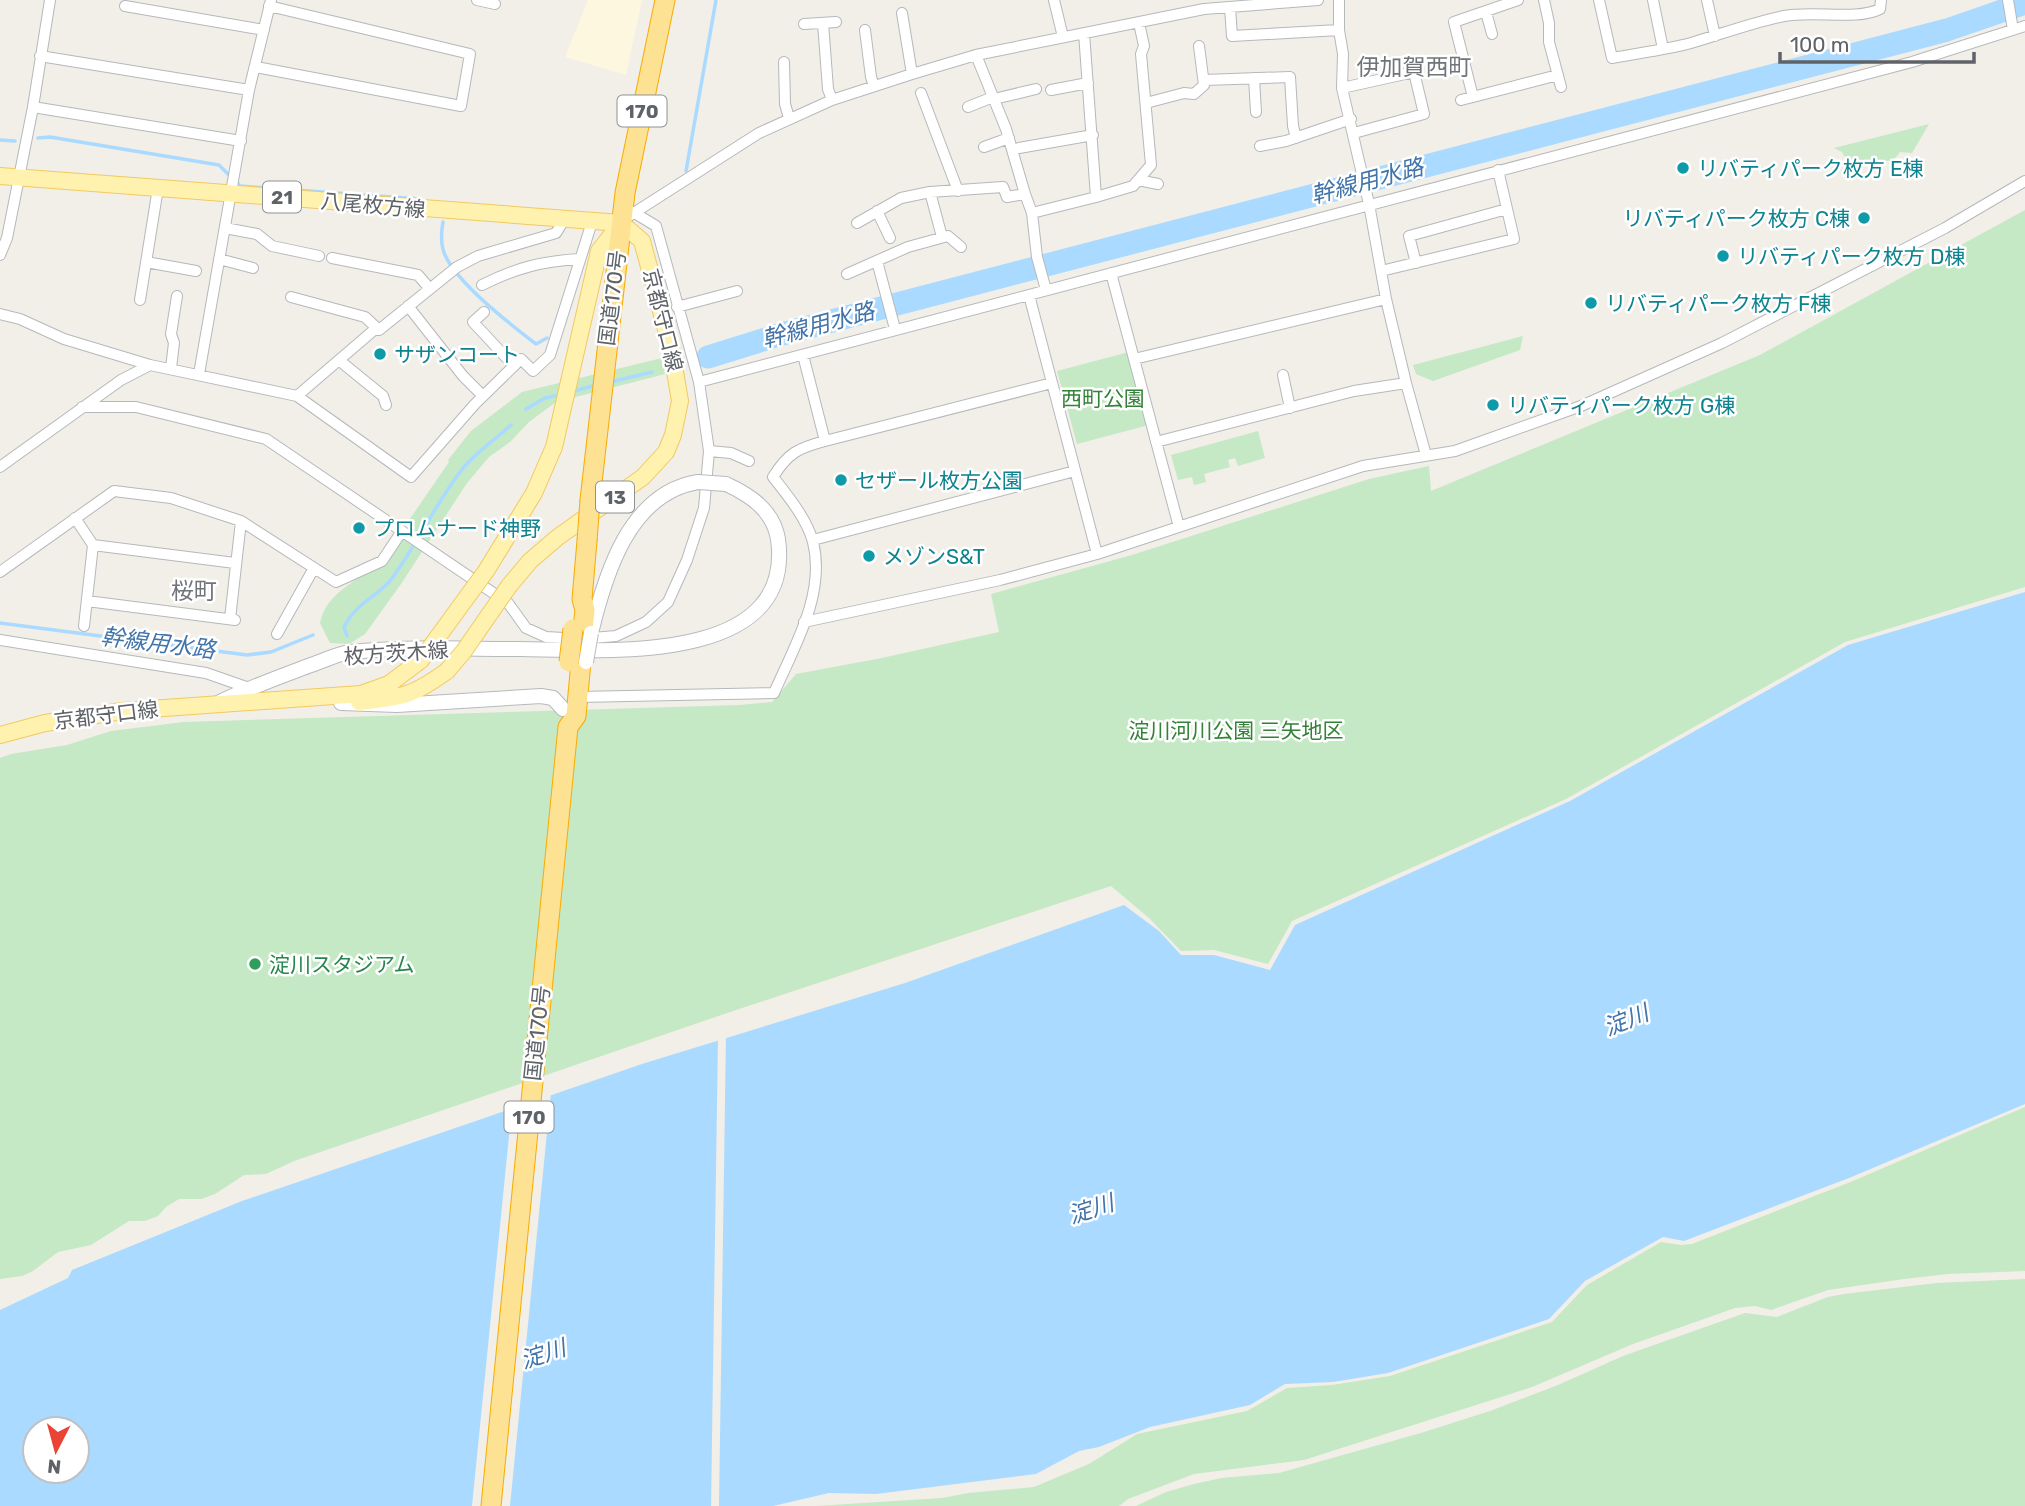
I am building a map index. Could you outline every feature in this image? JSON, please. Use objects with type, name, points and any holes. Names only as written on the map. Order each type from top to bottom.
[{"type":"highway","name":"国道170号","points":[[491,1506],[569,713],[579,663],[582,630],[575,611],[582,599],[604,368],[665,0]]},
{"type":"main road","name":"八尾枚方線","points":[[0,176],[592,222],[627,218]]},
{"type":"main road","name":"京都守口線","points":[[0,735],[45,723],[122,710],[214,706],[361,694],[389,684],[421,660],[486,571],[534,493],[554,447],[599,251],[627,218],[642,241],[678,383],[680,401],[673,435],[666,452],[655,465],[643,477],[558,537],[530,561],[447,671],[422,689],[408,696],[341,704],[256,709],[214,706]]},
{"type":"main road","name":"枚方茨木線","points":[[214,706],[249,688],[347,652],[407,648],[642,650],[716,635],[756,610],[769,594],[777,575],[779,555],[777,535],[771,520],[759,503],[726,484],[698,482],[683,485],[658,498],[629,531],[582,630]]},
{"type":"main road","points":[[341,704],[397,705],[541,696],[553,698],[569,713]]},
{"type":"street","points":[[0,255],[7,238],[33,107],[50,0]]},
{"type":"street","points":[[477,0],[495,4]]},
{"type":"street","points":[[1054,0],[1063,37]]},
{"type":"street","points":[[627,218],[759,133],[832,100],[912,74],[976,55],[1139,23],[1193,5],[1230,7],[1318,0]]},
{"type":"street","points":[[1339,0],[1339,30],[1343,54],[1342,88],[1369,204],[1386,299],[1426,455]]},
{"type":"street","points":[[1473,97],[1454,22],[1518,0]]},
{"type":"street","points":[[1544,0],[1549,23],[1549,42],[1560,87]]},
{"type":"street","points":[[1599,0],[1612,58],[1663,49],[1784,16],[1813,12],[1856,15],[1871,13],[1880,9],[1881,0]]},
{"type":"street","points":[[1653,0],[1663,49]]},
{"type":"street","points":[[1707,0],[1714,36]]},
{"type":"street","points":[[699,382],[1912,62],[2019,28],[2008,0]]},
{"type":"street","points":[[199,374],[249,90],[270,3],[470,54],[461,106],[256,67]]},
{"type":"street","points":[[125,6],[264,30]]},
{"type":"street","points":[[1230,7],[1232,36],[1339,30]]},
{"type":"street","points":[[1486,12],[1492,34]]},
{"type":"street","points":[[902,13],[912,74]]},
{"type":"street","points":[[804,24],[836,22]]},
{"type":"street","points":[[823,23],[828,89],[832,100]]},
{"type":"street","points":[[1031,213],[1133,186],[1151,165],[1141,54],[1144,46],[1139,23]]},
{"type":"street","points":[[865,30],[870,77],[874,86]]},
{"type":"street","points":[[1084,33],[1096,197]]},
{"type":"street","points":[[1146,103],[1184,93],[1195,94],[1205,85],[1199,46]]},
{"type":"street","points":[[976,55],[1009,138],[1031,213],[1037,257],[1046,290]]},
{"type":"street","points":[[40,56],[249,90]]},
{"type":"street","points":[[784,62],[785,104],[789,118]]},
{"type":"street","points":[[1342,88],[1414,72],[1424,114],[1354,133]]},
{"type":"street","points":[[1461,100],[1558,75]]},
{"type":"street","points":[[1204,80],[1290,77],[1296,138]]},
{"type":"street","points":[[1254,78],[1256,112]]},
{"type":"street","points":[[1051,90],[1088,83]]},
{"type":"street","points":[[968,107],[993,98],[1036,89]]},
{"type":"street","points":[[921,93],[958,191]]},
{"type":"street","points":[[33,107],[241,141]]},
{"type":"street","points":[[1260,146],[1296,138],[1351,120]]},
{"type":"street","points":[[1020,148],[1093,135]]},
{"type":"street","points":[[941,143],[954,138]]},
{"type":"street","points":[[984,147],[1009,138]]},
{"type":"street","points":[[1381,271],[1514,239],[1498,170]]},
{"type":"street","points":[[1138,180],[1157,184]]},
{"type":"street","points":[[804,622],[999,580],[1097,554],[1363,466],[1455,450],[1581,406],[1722,343],[1945,228],[2025,181]]},
{"type":"street","points":[[857,223],[901,198],[930,192],[1003,187],[1007,197],[1025,194]]},
{"type":"street","points":[[140,300],[158,188]]},
{"type":"street","points":[[930,192],[942,237]]},
{"type":"street","points":[[1416,262],[1409,236],[1507,209]]},
{"type":"street","points":[[877,211],[890,238]]},
{"type":"street","points":[[82,407],[136,407],[266,439],[508,603],[526,628],[546,637],[581,639],[616,636],[646,622],[668,602],[687,560],[704,509],[709,451],[699,382],[656,226],[627,218]]},
{"type":"street","points":[[297,396],[374,330],[379,330],[454,270],[478,256],[556,233],[564,220]]},
{"type":"street","points":[[0,314],[20,319],[64,339],[150,365],[297,396],[411,477],[483,396],[521,359],[533,371],[550,355],[592,222]]},
{"type":"street","points":[[225,228],[257,234],[272,246],[319,256]]},
{"type":"street","points":[[847,274],[908,247],[942,237],[948,236],[961,247]]},
{"type":"street","points":[[332,258],[418,275],[430,289]]},
{"type":"street","points":[[219,259],[253,268]]},
{"type":"street","points":[[482,285],[503,275],[547,261],[580,259]]},
{"type":"street","points":[[877,261],[895,329]]},
{"type":"street","points":[[146,262],[196,271]]},
{"type":"street","points":[[1111,273],[1180,527]]},
{"type":"street","points":[[677,307],[737,291]]},
{"type":"street","points":[[1029,295],[1097,554]]},
{"type":"street","points":[[171,368],[174,344],[171,334],[177,296]]},
{"type":"street","points":[[291,298],[365,317],[379,330]]},
{"type":"street","points":[[1134,359],[1386,299]]},
{"type":"street","points":[[408,306],[463,376],[483,396]]},
{"type":"street","points":[[484,312],[473,322],[514,366]]},
{"type":"street","points":[[803,355],[825,441]]},
{"type":"street","points":[[340,361],[383,396],[386,405]]},
{"type":"street","points":[[0,467],[121,380],[150,365]]},
{"type":"street","points":[[1283,375],[1290,408]]},
{"type":"street","points":[[569,713],[774,693],[804,622],[814,591],[816,564],[813,540],[803,520],[770,475],[802,447],[1052,383]]},
{"type":"street","points":[[1156,442],[1354,391],[1406,383]]},
{"type":"street","points":[[709,451],[731,453],[749,461]]},
{"type":"street","points":[[813,540],[1075,471]]},
{"type":"street","points":[[0,572],[114,491],[172,498],[241,521],[336,582],[382,561],[402,531]]},
{"type":"street","points":[[75,519],[93,545],[84,626]]},
{"type":"street","points":[[87,601],[232,620],[235,563],[241,521]]},
{"type":"street","points":[[93,545],[235,563]]},
{"type":"street","points":[[277,634],[314,568]]},
{"type":"street","points":[[0,640],[206,673],[249,688]]},
{"type":"shaded area","points":[[588,0],[642,0],[626,75],[565,57]]},
{"type":"green space","points":[[1929,124],[1912,153],[1900,152],[1893,161],[1846,159],[1842,152],[1834,148]]},
{"type":"green space","name":"淀川河川公園 三矢地区","points":[[2025,210],[2025,587],[1845,642],[1566,799],[1292,921],[1268,964],[1214,950],[1181,951],[1149,918],[1111,886],[736,1010],[294,1161],[266,1174],[244,1175],[215,1194],[201,1199],[179,1199],[158,1216],[145,1221],[129,1221],[91,1245],[58,1252],[33,1271],[22,1276],[0,1279],[0,758],[67,745],[111,731],[184,722],[772,702],[796,674],[999,632],[991,594],[1132,555],[1369,479],[1429,466],[1431,491],[1760,355]]},
{"type":"green space","points":[[1523,336],[1520,350],[1433,381],[1416,374],[1413,365]]},
{"type":"green space","name":"西町公園","points":[[1129,352],[1149,425],[1077,444],[1057,371]]},
{"type":"green space","points":[[662,358],[665,374],[556,402],[529,422],[510,442],[489,457],[467,483],[365,634],[349,644],[330,643],[320,623],[327,606],[339,592],[374,566],[396,544],[448,460],[471,431],[522,392]]},
{"type":"green space","points":[[1258,431],[1265,458],[1238,466],[1235,458],[1228,460],[1230,467],[1204,474],[1206,482],[1194,485],[1192,477],[1178,480],[1171,455]]},
{"type":"green space","points":[[2025,1107],[2025,1271],[1904,1279],[1828,1290],[1771,1310],[1755,1306],[1735,1308],[1633,1344],[1532,1387],[1304,1460],[1194,1474],[1128,1499],[1119,1506],[816,1506],[942,1498],[1034,1487],[1089,1464],[1137,1434],[1247,1411],[1287,1388],[1332,1385],[1390,1376],[1552,1322],[1587,1285],[1661,1242],[1692,1244],[1853,1181]]},
{"type":"green space","points":[[2025,1279],[2025,1506],[1136,1506],[1166,1492],[1194,1484],[1222,1478],[1279,1473],[1421,1433],[1490,1411],[1623,1356],[1745,1313],[1777,1317],[1828,1297],[1844,1294],[1937,1283]]},
{"type":"water","name":"淀川","points":[[2025,592],[2025,1104],[1849,1178],[1684,1241],[1663,1237],[1585,1281],[1549,1319],[1388,1373],[1333,1382],[1285,1384],[1250,1405],[1150,1427],[1099,1447],[1079,1451],[1036,1474],[876,1494],[829,1493],[773,1506],[0,1506],[0,1310],[68,1278],[72,1270],[242,1201],[645,1063],[905,983],[1124,905],[1159,931],[1181,955],[1214,955],[1270,970],[1295,925],[1570,801],[1848,645]]},
{"type":"pier","points":[[726,1034],[719,1506],[711,1506],[718,1037]]},
{"type":"pier","points":[[551,1092],[510,1506],[472,1506],[512,1106]]},
{"type":"waterway","points":[[686,171],[716,0]]},
{"type":"waterway","name":"幹線用水路","points":[[708,357],[782,334],[1947,30],[2025,3]]},
{"type":"waterway","points":[[38,138],[50,137],[219,165],[230,176]]},
{"type":"waterway","points":[[0,140],[15,141]]},
{"type":"waterway","points":[[236,181],[240,186],[420,199]]},
{"type":"waterway","points":[[443,222],[443,251],[461,278],[486,303],[536,344],[547,338]]},
{"type":"waterway","name":"幹線用水路","points":[[611,382],[652,372]]},
{"type":"waterway","name":"幹線用水路","points":[[570,392],[597,385]]},
{"type":"waterway","name":"幹線用水路","points":[[526,409],[545,398],[560,395]]},
{"type":"waterway","name":"幹線用水路","points":[[347,636],[344,627],[350,618],[393,577],[460,472],[511,425]]},
{"type":"waterway","name":"幹線用水路","points":[[0,623],[247,655],[271,652],[313,635]]},
{"type":"place","name":"リバティパーク枚方 E棟","points":[[1683,168]]},
{"type":"place","name":"リバティパーク枚方 C棟","points":[[1864,218]]},
{"type":"place","name":"リバティパーク枚方 D棟","points":[[1723,256]]},
{"type":"place","name":"リバティパーク枚方 F棟","points":[[1591,303]]},
{"type":"place","name":"サザンコート","points":[[380,354]]},
{"type":"place","name":"リバティパーク枚方 G棟","points":[[1493,405]]},
{"type":"place","name":"セザール枚方公園","points":[[841,480]]},
{"type":"place","name":"プロムナード神野","points":[[359,528]]},
{"type":"place","name":"メゾンS&T","points":[[869,556]]},
{"type":"place","name":"淀川スタジアム","points":[[255,964]]},
{"type":"district","name":"伊加賀西町","points":[[1414,67]]},
{"type":"district","name":"桜町","points":[[194,591]]}]
